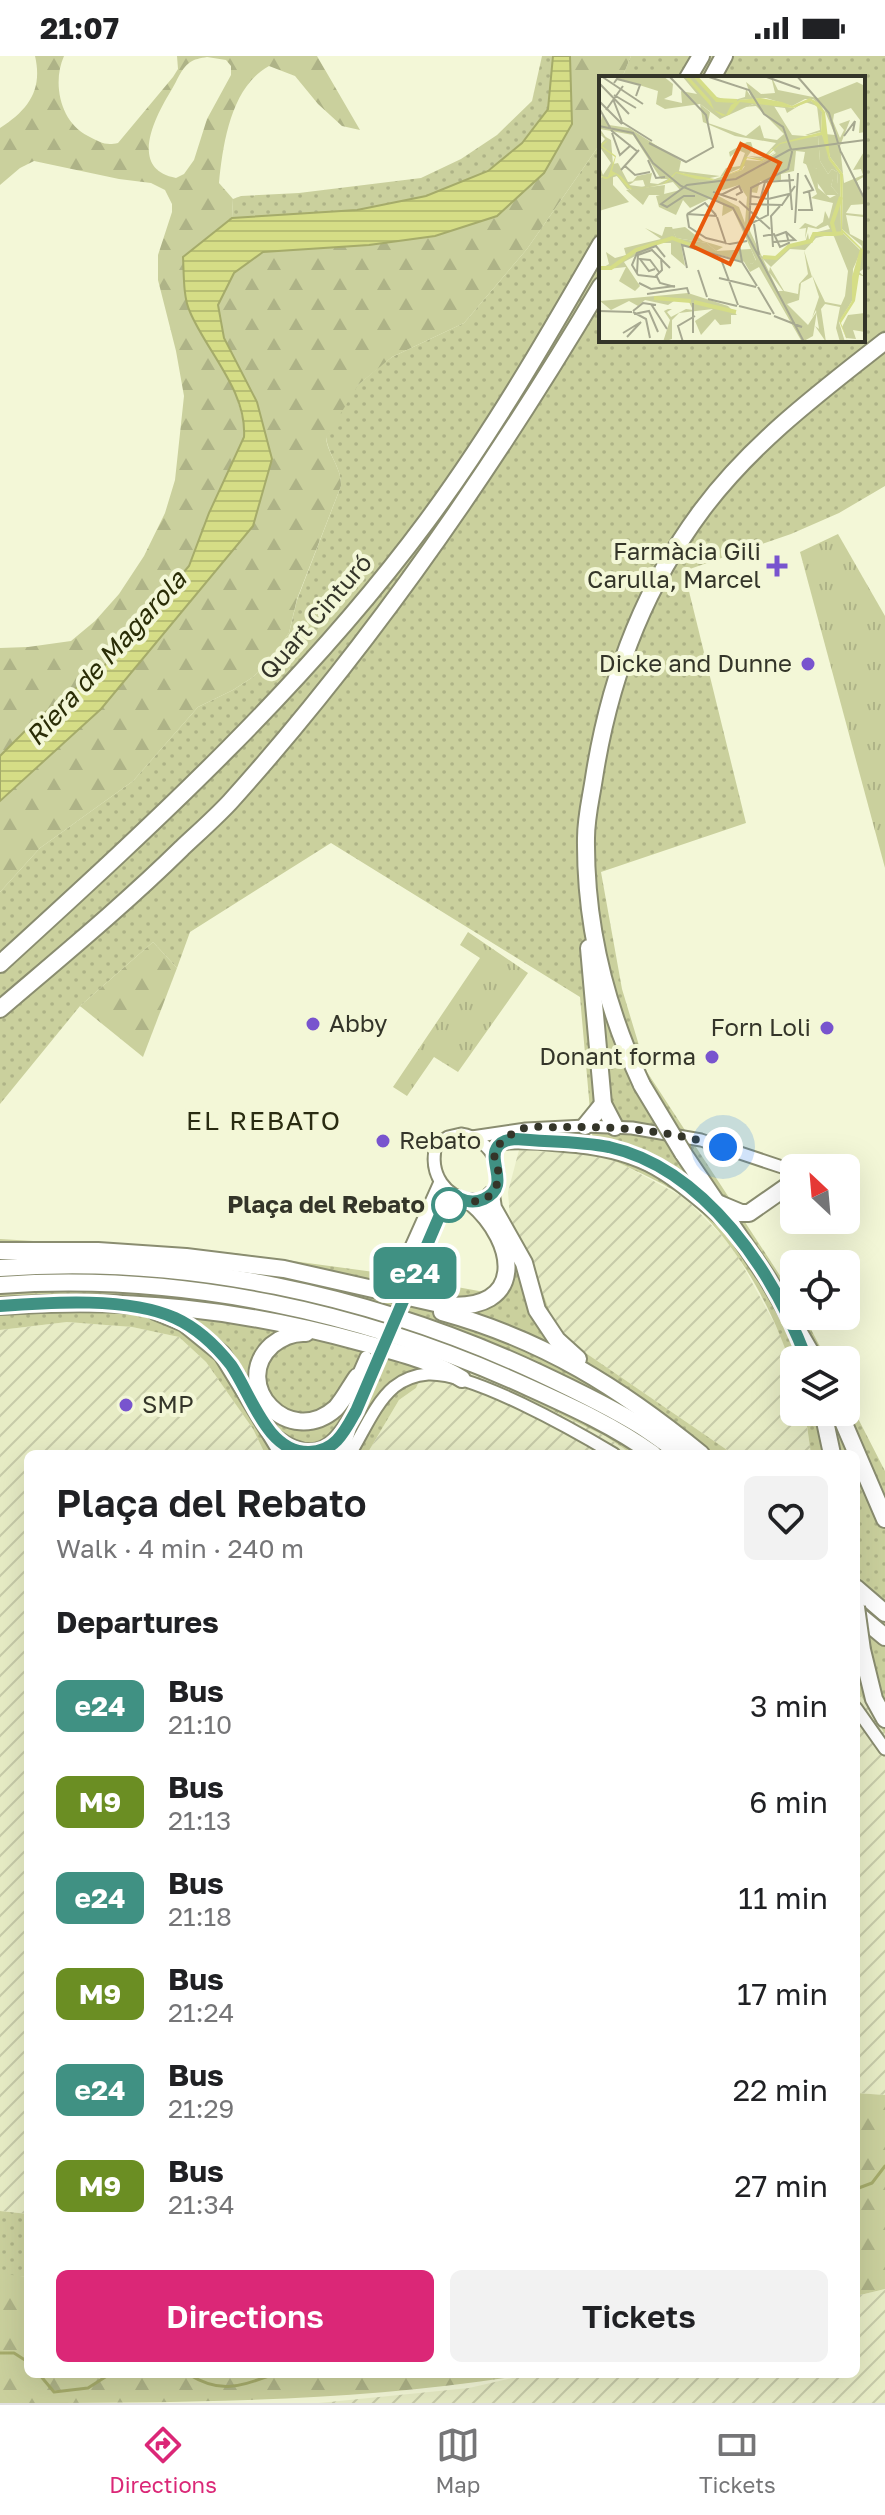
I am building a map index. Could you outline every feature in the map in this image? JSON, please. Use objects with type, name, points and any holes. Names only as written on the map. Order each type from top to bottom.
[{"type":"highway","points":[[689,76],[701,56]]},
{"type":"highway","points":[[713,76],[724,56]]},
{"type":"highway","name":"Quart Cinturó","points":[[0,964],[212,767],[292,684],[361,605],[428,519],[533,361],[599,247]]},
{"type":"highway","name":"Quart Cinturó","points":[[121,906],[228,804],[346,664],[478,482],[535,397],[599,289]]},
{"type":"highway","points":[[615,1127],[603,1104],[589,959],[590,906],[584,785],[588,745],[608,672],[637,602],[678,531],[709,491],[765,431],[885,331]]},
{"type":"highway","points":[[587,806],[611,694],[638,618],[694,522],[723,485],[764,442],[802,407],[885,341]]},
{"type":"highway","points":[[0,1000],[121,906]]},
{"type":"highway","points":[[0,1009],[121,906]]},
{"type":"highway","points":[[590,906],[611,1005],[642,1085],[780,1302]]},
{"type":"highway","points":[[585,1126],[603,1104]]},
{"type":"highway","points":[[498,1148],[516,1139],[608,1147],[633,1155],[681,1182],[732,1225]]},
{"type":"highway","points":[[716,1203],[749,1213],[780,1190]]},
{"type":"highway","points":[[491,1195],[493,1208],[524,1263],[533,1299],[545,1324],[566,1350],[614,1382],[633,1401]]},
{"type":"highway","points":[[753,1257],[749,1231],[753,1219],[780,1199]]},
{"type":"highway","points":[[0,1251],[144,1253],[270,1270],[284,1269],[464,1307],[489,1300],[500,1291],[508,1268],[507,1255],[485,1214],[465,1200]]},
{"type":"highway","points":[[0,1268],[93,1266],[213,1275],[345,1301],[435,1329],[499,1354],[641,1426],[675,1450]]},
{"type":"highway","points":[[270,1270],[288,1277],[446,1313],[501,1331],[576,1364],[633,1401],[696,1450]]},
{"type":"highway","points":[[0,1285],[99,1284],[190,1290],[295,1307],[342,1319],[509,1378],[561,1402],[646,1450]]},
{"type":"highway","points":[[0,1306],[73,1303],[206,1309],[335,1335],[449,1370],[462,1379]]},
{"type":"highway","points":[[131,1305],[173,1317],[209,1341],[233,1368],[281,1450]]},
{"type":"highway","points":[[335,1335],[298,1332],[277,1341],[268,1349],[259,1368],[262,1396],[268,1408],[298,1422],[322,1417],[337,1407],[357,1377]]},
{"type":"highway","points":[[335,1450],[356,1411]]},
{"type":"highway","points":[[826,1426],[831,1450]]},
{"type":"highway","points":[[845,1426],[855,1450]]},
{"type":"highway","points":[[275,1438],[292,1450]]},
{"type":"highway","points":[[860,1461],[885,1519]]},
{"type":"highway","points":[[860,1591],[885,1613]]},
{"type":"highway","points":[[860,1614],[885,1637]]},
{"type":"highway","points":[[860,1637],[874,1699],[885,1719]]},
{"type":"street","points":[[472,1137],[522,1129],[585,1126],[662,1132],[692,1138],[780,1176]]},
{"type":"street","points":[[498,1148],[522,1129]]},
{"type":"street","points":[[465,1200],[440,1182],[435,1168],[436,1145],[448,1137],[461,1134],[498,1148]]},
{"type":"street","points":[[408,1289],[442,1210],[465,1200],[483,1200],[491,1195],[497,1184],[498,1148]]},
{"type":"street","points":[[393,1287],[440,1182]]},
{"type":"street","points":[[335,1450],[357,1377],[372,1360],[356,1411]]},
{"type":"street","points":[[352,1450],[394,1387],[411,1377],[430,1374],[462,1379],[555,1421],[607,1450]]},
{"type":"street","points":[[860,1714],[885,1749]]},
{"type":"shaded area","points":[[553,56],[570,56],[572,124],[544,173],[497,216],[435,236],[369,245],[263,252],[234,273],[218,305],[224,338],[257,402],[272,459],[253,526],[101,709],[0,801],[0,756],[38,718],[104,666],[189,566],[244,437],[243,420],[233,388],[188,306],[183,257],[232,218],[357,210],[426,196],[488,171],[522,143],[548,109]]},
{"type":"shaded area","points":[[519,1150],[605,1155],[685,1198],[732,1246],[783,1339],[785,1346],[780,1346],[780,1426],[807,1426],[810,1450],[727,1450],[558,1334],[530,1258],[510,1218],[508,1192]]},
{"type":"shaded area","points":[[67,1322],[132,1327],[179,1337],[206,1362],[253,1429],[263,1450],[24,1450],[24,2214],[0,2211],[0,1330]]},
{"type":"shaded area","points":[[430,1357],[458,1365],[605,1436],[626,1450],[369,1450],[399,1400],[416,1388]]},
{"type":"shaded area","points":[[860,1694],[885,1734],[885,2095],[860,2093]]},
{"type":"shaded area","points":[[885,2289],[885,2403],[319,2403],[469,2388],[513,2378],[860,2378],[860,2295]]},
{"type":"green space","points":[[35,56],[64,56],[59,89],[65,112],[78,130],[99,142],[110,144],[118,143],[173,77],[178,69],[177,56],[317,56],[360,130],[342,126],[318,104],[295,76],[269,66],[256,75],[246,88],[231,117],[219,183],[233,199],[232,218],[183,257],[236,395],[244,424],[244,437],[189,566],[104,666],[38,718],[0,756],[0,648],[71,641],[95,621],[119,594],[144,556],[165,513],[175,480],[184,396],[158,280],[158,255],[172,212],[172,204],[165,190],[151,183],[34,161],[0,185],[0,128],[18,114],[31,98],[37,68]],"holes":[[[207,57],[226,60],[231,66],[231,75],[207,119],[194,160],[184,174],[176,178],[161,173],[152,164],[150,140],[153,126],[179,75],[195,60]]]},
{"type":"green space","points":[[542,56],[553,56],[547,110],[504,158],[471,179],[434,194],[394,204],[311,214],[232,218],[233,199],[241,196],[299,193],[421,178],[461,159],[497,135],[532,101]]},
{"type":"green space","points":[[570,56],[631,56],[623,76],[599,76],[599,145],[527,249],[464,323],[392,357],[358,385],[326,438],[341,486],[297,599],[289,633],[268,663],[233,690],[198,707],[133,781],[40,848],[0,892],[0,801],[101,709],[253,526],[257,402],[224,338],[218,305],[234,273],[263,252],[369,245],[435,236],[572,124]]},
{"type":"green space","points":[[631,56],[885,56],[885,486],[839,513],[791,534],[684,571],[746,823],[601,872],[622,989],[647,1072],[780,1276],[780,1330],[811,1330],[820,1346],[784,1346],[765,1303],[737,1256],[686,1199],[605,1156],[594,1155],[580,997],[331,843],[190,932],[177,968],[153,942],[80,1006],[0,1104],[0,892],[40,848],[133,781],[198,707],[233,690],[268,663],[289,633],[297,600],[341,486],[326,437],[358,385],[392,357],[464,323],[527,249],[599,145],[599,342],[865,342],[865,76],[623,76]]},
{"type":"green space","points":[[838,534],[885,616],[885,868],[800,552]]},
{"type":"green space","points":[[468,932],[528,973],[458,1072],[434,1057],[407,1096],[393,1087],[480,958],[460,945]]},
{"type":"green space","points":[[153,942],[177,968],[143,1057],[80,1006]]},
{"type":"green space","points":[[0,1239],[234,1253],[374,1272],[490,1293],[517,1266],[530,1258],[558,1334],[727,1450],[626,1450],[605,1436],[458,1365],[430,1357],[416,1388],[399,1400],[369,1450],[263,1450],[253,1429],[206,1362],[179,1337],[132,1327],[67,1322],[0,1330]]},
{"type":"green space","points":[[860,1422],[885,1471],[885,1734],[860,1694],[860,1450],[810,1450],[807,1426],[860,1426]]},
{"type":"green space","points":[[860,2093],[885,2095],[885,2289],[860,2295]]},
{"type":"green space","points":[[0,2211],[24,2214],[24,2277],[0,2275]]},
{"type":"green space","points":[[0,2275],[24,2276],[24,2378],[504,2378],[333,2396],[0,2403]]},
{"type":"waterway","points":[[860,2188],[872,2183],[885,2166]]},
{"type":"waterway","points":[[0,2353],[14,2353],[24,2359]]},
{"type":"waterway","points":[[42,2378],[54,2392],[88,2388],[104,2378]]},
{"type":"waterway","points":[[195,2378],[221,2386],[241,2385],[263,2378]]},
{"type":"bus line","name":"e24","points":[[324,1450],[342,1436],[356,1411],[442,1210],[459,1198],[471,1202],[483,1200],[495,1190],[498,1172],[494,1156],[502,1141],[516,1139],[608,1147],[655,1165],[681,1182],[732,1225],[779,1298],[802,1346]]},
{"type":"bus line","name":"e24","points":[[0,1306],[73,1303],[131,1305],[173,1317],[195,1330],[222,1354],[275,1438],[292,1450]]},
{"type":"place","name":"Farmàcia Gili Carulla, Marcel","points":[[777,566]]},
{"type":"place","name":"Dicke and Dunne","points":[[808,664]]},
{"type":"place","name":"Abby","points":[[313,1024]]},
{"type":"place","name":"Forn Loli","points":[[827,1028]]},
{"type":"place","name":"Donant forma","points":[[712,1057]]},
{"type":"place","name":"Rebato","points":[[383,1141]]},
{"type":"place","name":"Plaça del Rebato","points":[[449,1205]]},
{"type":"place","name":"SMP","points":[[126,1405]]},
{"type":"district","name":"EL REBATO","points":[[264,1121]]},
{"type":"route","points":[[449,1205],[459,1198],[471,1202],[491,1195],[497,1184],[496,1148],[522,1129],[585,1126],[632,1128],[683,1136],[723,1147]]},
{"type":"water label","name":"Riera de Magarola","points":[[106,658]]}]
